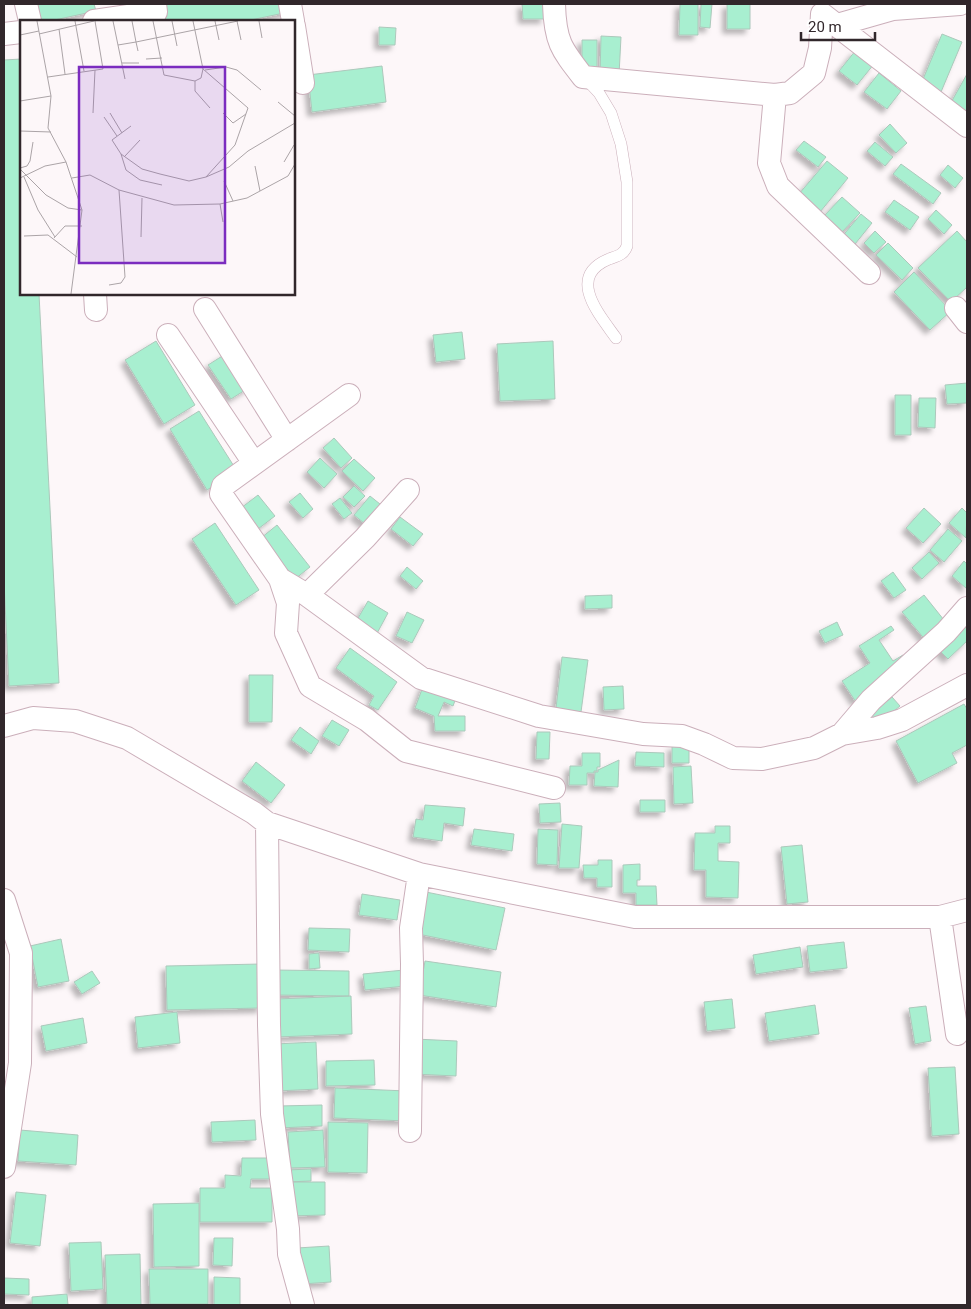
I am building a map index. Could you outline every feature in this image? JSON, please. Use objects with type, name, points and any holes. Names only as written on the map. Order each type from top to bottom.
[{"type":"street","points":[[26,4],[30,20]]},
{"type":"street","points":[[106,20],[156,12],[155,4]]},
{"type":"street","points":[[290,4],[293,20]]},
{"type":"street","points":[[554,4],[555,27],[560,43],[568,58],[584,77],[775,95],[790,93],[814,73],[826,14]]},
{"type":"street","points":[[826,14],[960,4]]},
{"type":"street","points":[[826,14],[967,126]]},
{"type":"street","points":[[4,34],[20,32]]},
{"type":"street","points":[[295,32],[303,83]]},
{"type":"street","points":[[775,95],[769,163],[778,186],[869,273]]},
{"type":"street","points":[[205,309],[287,440]]},
{"type":"street","points":[[168,335],[254,463]]},
{"type":"street","points":[[349,395],[223,486],[221,494],[280,579],[288,603],[286,633],[310,686],[367,720],[406,751],[554,788]]},
{"type":"street","points":[[307,595],[365,538],[408,490]]},
{"type":"street","points":[[280,579],[307,595],[421,678],[539,716],[643,734],[682,736],[733,758],[762,759],[814,748],[842,734],[877,728],[902,720],[967,685]]},
{"type":"street","points":[[842,734],[871,700],[946,632],[967,608]]},
{"type":"street","points":[[4,726],[33,718],[76,721],[127,738],[254,813],[266,823],[419,874],[635,917],[940,917],[967,910]]},
{"type":"street","points":[[266,823],[272,1114],[288,1229],[289,1254],[303,1305]]},
{"type":"street","points":[[410,1131],[411,928],[419,874]]},
{"type":"street","points":[[4,900],[12,955],[12,1062],[4,1167]]},
{"type":"street","points":[[940,917],[957,1034]]},
{"type":"lane","points":[[584,77],[599,93],[611,113],[620,144],[627,182],[627,246],[622,254],[594,268],[590,275],[587,289],[592,303],[616,338]]},
{"type":"building","points":[[31,4],[94,4],[96,11],[55,20],[35,20]]},
{"type":"building","points":[[158,4],[287,4],[289,12],[251,20],[162,20]]},
{"type":"building","points":[[522,4],[544,4],[545,19],[523,19]]},
{"type":"building","points":[[680,4],[698,4],[698,35],[679,35]]},
{"type":"building","points":[[701,4],[712,4],[710,28],[700,27]]},
{"type":"building","points":[[727,4],[750,4],[750,29],[727,29]]},
{"type":"building","points":[[379,27],[396,28],[395,45],[379,45]]},
{"type":"building","points":[[942,34],[962,42],[941,92],[921,84]]},
{"type":"building","points":[[601,36],[621,37],[619,75],[600,75]]},
{"type":"building","points":[[582,40],[597,40],[597,74],[582,74]]},
{"type":"building","points":[[856,50],[874,64],[857,85],[839,71]]},
{"type":"building","points":[[20,59],[20,295],[39,295],[59,683],[9,686],[4,582],[4,60]]},
{"type":"building","points":[[382,66],[386,102],[312,112],[308,75]]},
{"type":"building","points":[[879,73],[901,91],[887,109],[864,92]]},
{"type":"building","points":[[967,74],[967,112],[949,106]]},
{"type":"building","points":[[890,124],[907,143],[896,153],[879,135]]},
{"type":"building","points":[[804,141],[826,157],[818,167],[796,150]]},
{"type":"building","points":[[875,142],[893,157],[885,166],[867,151]]},
{"type":"building","points":[[827,161],[848,178],[820,212],[798,195]]},
{"type":"building","points":[[901,164],[941,193],[933,204],[893,174]]},
{"type":"building","points":[[948,165],[963,178],[955,188],[940,175]]},
{"type":"building","points":[[842,197],[860,213],[841,233],[823,217]]},
{"type":"building","points":[[894,200],[919,217],[910,230],[885,212]]},
{"type":"building","points":[[936,210],[952,225],[944,234],[928,219]]},
{"type":"building","points":[[861,214],[872,223],[851,249],[840,239]]},
{"type":"building","points":[[875,231],[886,242],[874,253],[864,243]]},
{"type":"building","points":[[957,231],[967,242],[967,287],[951,302],[918,268]]},
{"type":"building","points":[[888,243],[913,268],[902,280],[876,255]]},
{"type":"building","points":[[914,272],[951,311],[930,330],[894,292]]},
{"type":"building","points":[[462,332],[465,359],[436,362],[433,335]]},
{"type":"building","points":[[156,341],[195,405],[164,424],[125,360]]},
{"type":"building","points":[[553,341],[555,399],[500,401],[497,344]]},
{"type":"building","points":[[227,353],[250,387],[231,399],[208,365]]},
{"type":"building","points":[[967,383],[967,403],[947,404],[945,385]]},
{"type":"building","points":[[895,395],[911,395],[911,435],[895,435]]},
{"type":"building","points":[[919,398],[936,398],[935,428],[918,427]]},
{"type":"building","points":[[199,411],[237,471],[207,490],[170,429]]},
{"type":"building","points":[[334,438],[352,458],[341,468],[323,448]]},
{"type":"building","points":[[320,458],[337,474],[324,488],[307,472]]},
{"type":"building","points":[[354,459],[375,478],[363,491],[342,471]]},
{"type":"building","points":[[354,486],[365,496],[354,507],[343,497]]},
{"type":"building","points":[[300,493],[313,509],[303,518],[289,502]]},
{"type":"building","points":[[258,495],[275,516],[258,529],[241,508]]},
{"type":"building","points":[[370,496],[385,508],[369,527],[354,515]]},
{"type":"building","points":[[340,498],[352,513],[344,519],[332,504]]},
{"type":"building","points":[[924,508],[941,524],[923,543],[906,528]]},
{"type":"building","points":[[962,508],[967,513],[966,538],[949,523]]},
{"type":"building","points":[[400,517],[423,534],[413,546],[391,529]]},
{"type":"building","points":[[215,523],[259,590],[236,605],[192,539]]},
{"type":"building","points":[[277,525],[310,567],[295,579],[261,538]]},
{"type":"building","points":[[948,529],[962,541],[944,562],[930,550]]},
{"type":"building","points":[[929,552],[939,563],[922,579],[912,568]]},
{"type":"building","points":[[964,561],[967,564],[967,589],[952,576]]},
{"type":"building","points":[[407,567],[423,581],[416,589],[400,576]]},
{"type":"building","points":[[893,572],[906,590],[894,598],[881,581]]},
{"type":"building","points":[[612,595],[612,608],[585,609],[585,596]]},
{"type":"building","points":[[924,595],[948,625],[927,642],[902,612]]},
{"type":"building","points":[[368,601],[388,613],[375,637],[354,625]]},
{"type":"building","points":[[407,612],[424,620],[412,643],[396,636]]},
{"type":"building","points":[[967,619],[967,641],[948,659],[937,648]]},
{"type":"building","points":[[837,622],[843,635],[825,643],[819,631]]},
{"type":"building","points":[[891,626],[894,630],[879,640],[893,661],[903,655],[909,664],[856,702],[842,681],[870,663],[859,646]]},
{"type":"building","points":[[350,648],[397,682],[378,710],[369,705],[374,696],[336,668]]},
{"type":"building","points":[[562,657],[588,660],[581,712],[556,708]]},
{"type":"building","points":[[249,675],[273,675],[272,722],[249,722]]},
{"type":"building","points":[[424,684],[456,698],[453,706],[444,702],[438,716],[465,716],[465,731],[435,731],[434,716],[415,708]]},
{"type":"building","points":[[623,686],[624,709],[604,710],[603,687]]},
{"type":"building","points":[[892,697],[900,706],[877,725],[869,715]]},
{"type":"building","points":[[964,704],[967,709],[967,745],[952,753],[957,763],[918,783],[896,741]]},
{"type":"building","points":[[332,720],[349,730],[339,746],[322,736]]},
{"type":"building","points":[[300,727],[319,741],[311,754],[291,740]]},
{"type":"building","points":[[537,732],[550,732],[549,759],[536,759]]},
{"type":"building","points":[[672,746],[689,746],[689,763],[672,763]]},
{"type":"building","points":[[636,752],[664,753],[664,767],[635,766]]},
{"type":"building","points":[[582,753],[600,753],[600,767],[597,767],[597,771],[594,771],[594,773],[587,773],[587,785],[569,785],[570,766],[582,766]]},
{"type":"building","points":[[619,760],[618,787],[594,786],[595,772]]},
{"type":"building","points":[[256,762],[285,785],[271,803],[242,781]]},
{"type":"building","points":[[691,766],[693,803],[674,804],[673,767]]},
{"type":"building","points":[[640,800],[665,800],[665,812],[640,812]]},
{"type":"building","points":[[560,803],[561,822],[540,823],[539,804]]},
{"type":"building","points":[[425,805],[465,808],[463,826],[444,823],[442,841],[413,837],[416,819],[423,820]]},
{"type":"building","points":[[562,824],[582,826],[579,868],[559,868]]},
{"type":"building","points":[[715,826],[730,826],[730,843],[718,843],[718,861],[739,862],[738,898],[706,897],[706,870],[694,870],[695,833],[715,833]]},
{"type":"building","points":[[474,829],[514,834],[512,851],[471,845]]},
{"type":"building","points":[[538,829],[558,830],[557,865],[537,864]]},
{"type":"building","points":[[802,845],[808,902],[787,904],[781,847]]},
{"type":"building","points":[[598,860],[612,860],[612,887],[597,887],[597,878],[584,878],[583,865],[598,865]]},
{"type":"building","points":[[640,864],[640,880],[637,880],[637,886],[656,886],[657,905],[636,905],[636,893],[623,893],[623,865]]},
{"type":"building","points":[[426,892],[505,908],[496,950],[418,934]]},
{"type":"building","points":[[362,894],[400,900],[397,920],[359,915]]},
{"type":"building","points":[[309,928],[350,929],[349,952],[308,950]]},
{"type":"building","points":[[61,939],[69,981],[38,987],[30,946]]},
{"type":"building","points":[[844,942],[847,968],[810,972],[807,946]]},
{"type":"building","points":[[800,947],[803,967],[756,974],[753,955]]},
{"type":"building","points":[[319,953],[320,968],[309,969],[309,954]]},
{"type":"building","points":[[425,961],[501,972],[496,1007],[419,995]]},
{"type":"building","points":[[261,964],[262,1008],[167,1010],[166,966]]},
{"type":"building","points":[[275,970],[349,971],[349,996],[275,995]]},
{"type":"building","points":[[404,970],[406,986],[365,990],[363,974]]},
{"type":"building","points":[[92,971],[100,983],[82,994],[74,982]]},
{"type":"building","points":[[351,996],[352,1034],[277,1037],[276,999]]},
{"type":"building","points":[[732,999],[735,1028],[707,1031],[704,1002]]},
{"type":"building","points":[[815,1005],[819,1034],[769,1041],[765,1013]]},
{"type":"building","points":[[926,1006],[931,1041],[915,1044],[909,1008]]},
{"type":"building","points":[[177,1012],[180,1043],[138,1048],[135,1017]]},
{"type":"building","points":[[83,1018],[87,1043],[46,1051],[41,1026]]},
{"type":"building","points":[[415,1039],[457,1041],[456,1076],[413,1074]]},
{"type":"building","points":[[316,1042],[318,1089],[277,1091],[275,1044]]},
{"type":"building","points":[[374,1060],[375,1085],[326,1086],[326,1061]]},
{"type":"building","points":[[955,1067],[959,1134],[932,1136],[928,1068]]},
{"type":"building","points":[[335,1088],[407,1091],[406,1121],[334,1118]]},
{"type":"building","points":[[322,1105],[322,1126],[279,1128],[279,1106]]},
{"type":"building","points":[[255,1120],[256,1140],[212,1142],[211,1122]]},
{"type":"building","points":[[328,1122],[368,1123],[367,1173],[328,1172]]},
{"type":"building","points":[[20,1130],[78,1135],[76,1165],[18,1161]]},
{"type":"building","points":[[323,1130],[325,1167],[290,1168],[288,1132]]},
{"type":"building","points":[[242,1158],[275,1158],[274,1179],[251,1179],[250,1188],[272,1188],[272,1222],[200,1222],[200,1188],[225,1188],[225,1175],[241,1176]]},
{"type":"building","points":[[311,1169],[311,1181],[286,1182],[286,1170]]},
{"type":"building","points":[[288,1182],[325,1182],[325,1215],[289,1216]]},
{"type":"building","points":[[16,1192],[46,1195],[40,1246],[10,1243]]},
{"type":"building","points":[[199,1203],[199,1266],[154,1267],[153,1204]]},
{"type":"building","points":[[214,1238],[233,1238],[232,1266],[213,1265]]},
{"type":"building","points":[[101,1242],[103,1289],[71,1291],[69,1243]]},
{"type":"building","points":[[329,1246],[331,1282],[302,1284],[297,1248]]},
{"type":"building","points":[[140,1254],[141,1305],[107,1305],[105,1255]]},
{"type":"building","points":[[149,1269],[208,1269],[208,1304],[150,1304]]},
{"type":"building","points":[[214,1277],[240,1278],[240,1305],[214,1305]]},
{"type":"building","points":[[4,1278],[29,1279],[29,1295],[4,1294]]},
{"type":"building","points":[[67,1294],[68,1305],[32,1305],[32,1297]]}]
